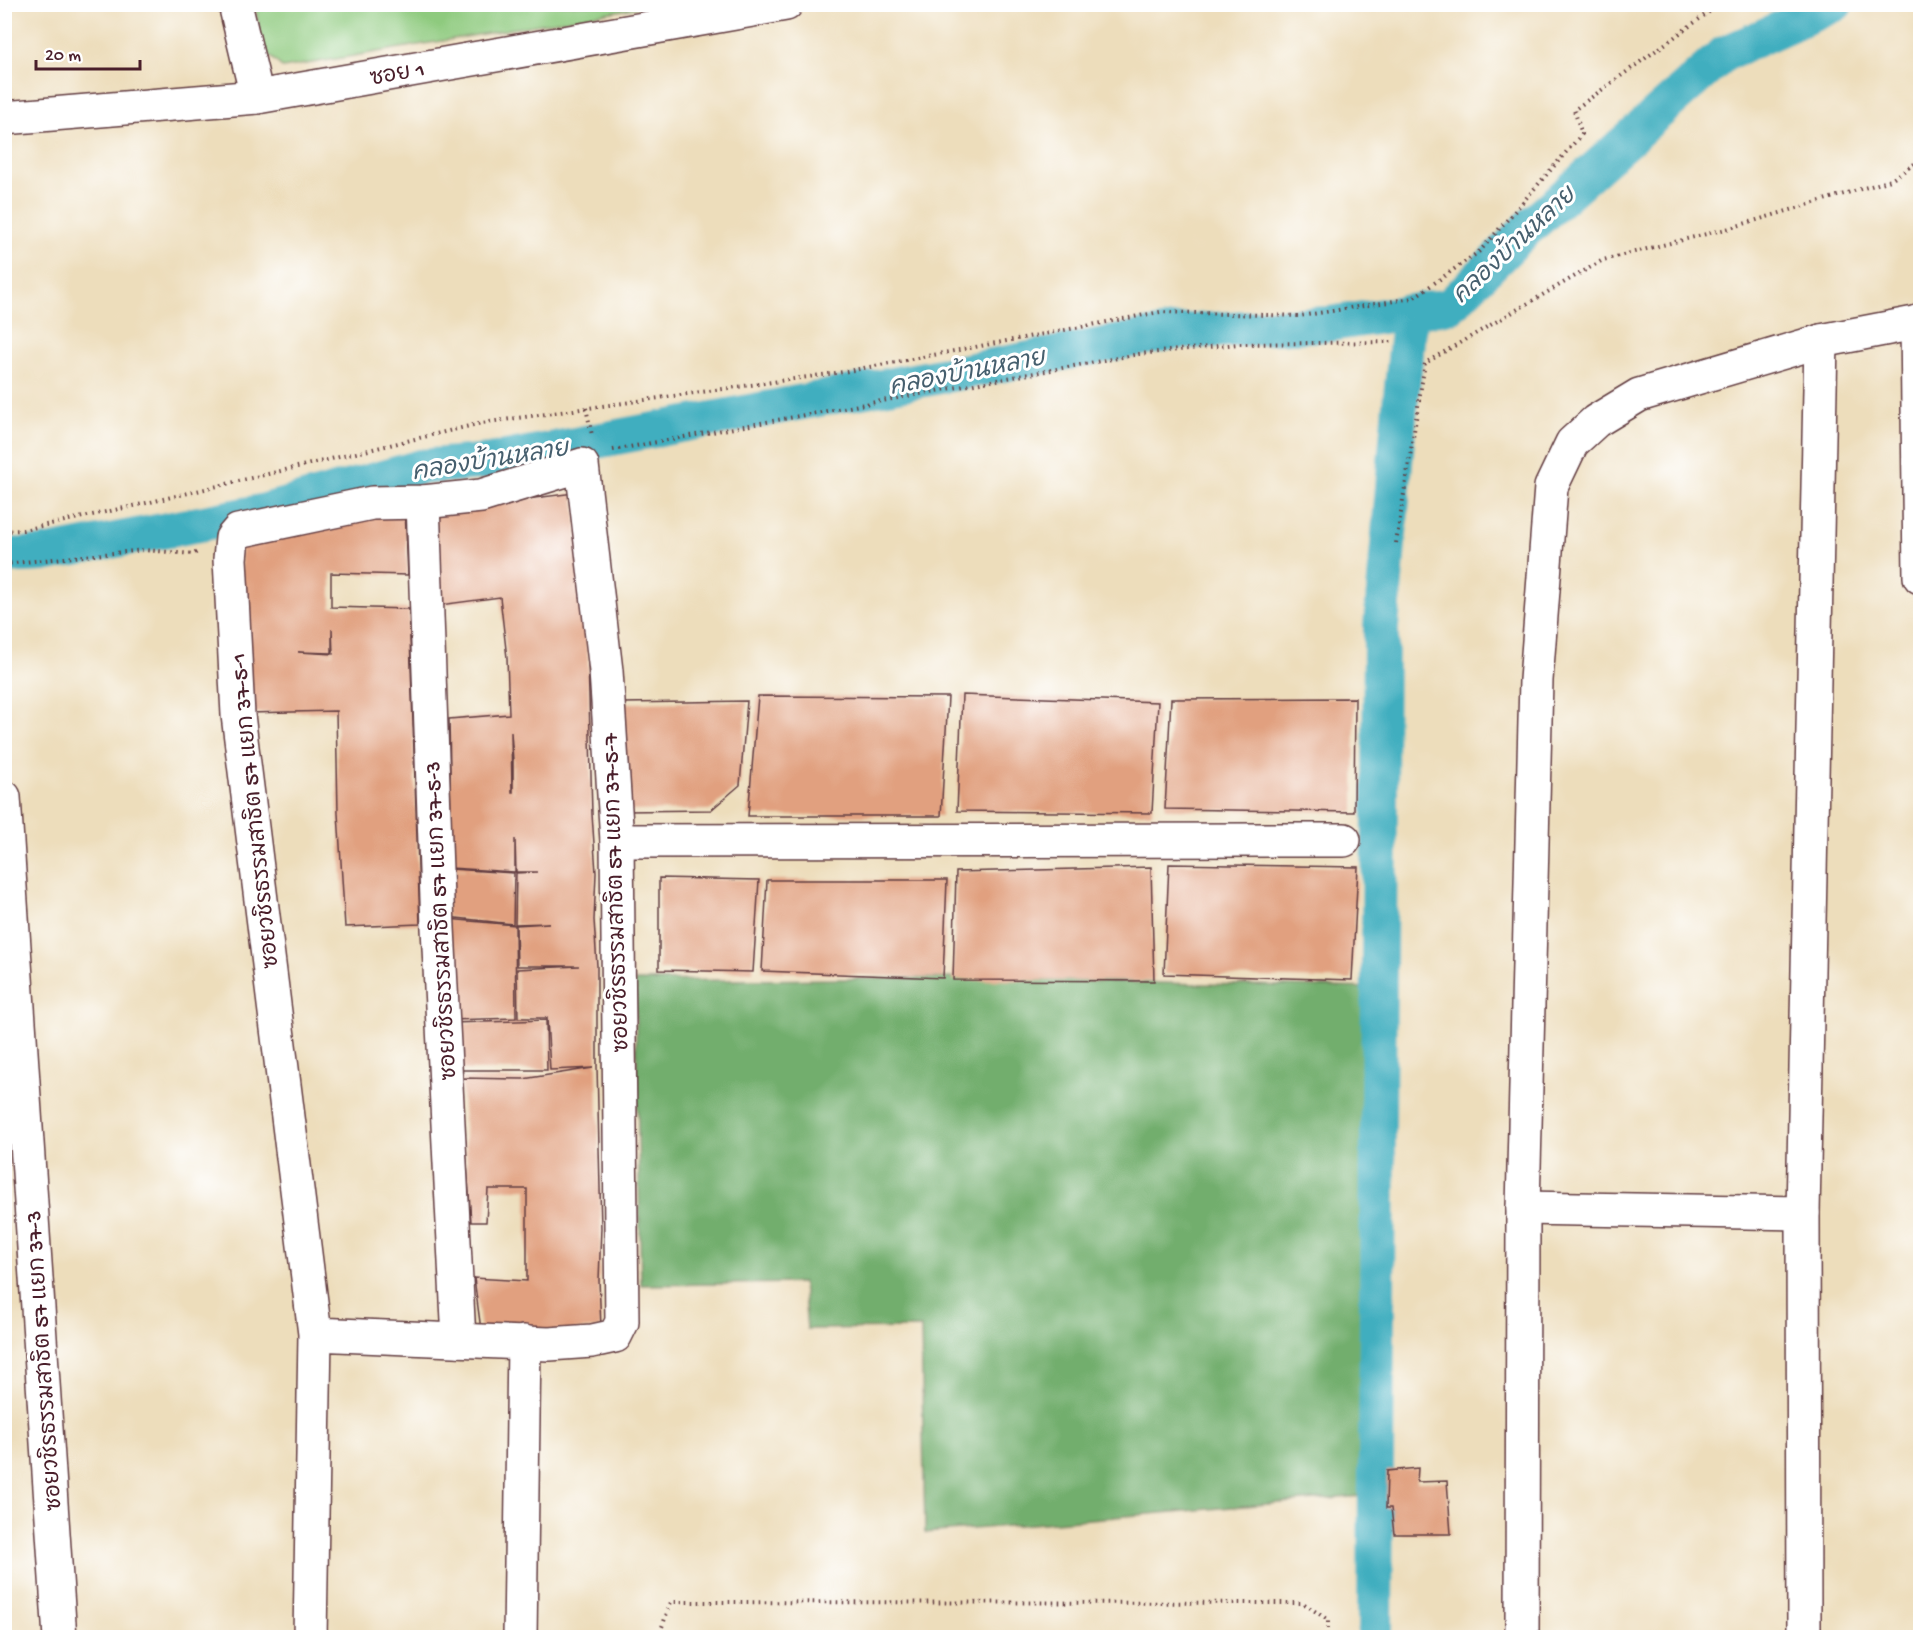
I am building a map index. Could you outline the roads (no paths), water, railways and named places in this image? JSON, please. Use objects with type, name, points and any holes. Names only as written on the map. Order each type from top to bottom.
[{"type":"street","points":[[235,4],[257,97]]},
{"type":"street","name":"ซอย 1","points":[[4,118],[257,97],[786,4]]},
{"type":"street","points":[[1522,1638],[1523,1208],[1536,680],[1551,487],[1572,443],[1596,421],[1639,395],[1821,341],[1919,322],[1920,577]]},
{"type":"street","points":[[1804,1638],[1803,1213],[1821,341]]},
{"type":"street","name":"ซอยวชิรธรรมสาธิต 57 แยก 37-5-1","points":[[315,1334],[238,715],[230,548],[232,538],[238,531],[372,503],[423,502],[481,496],[582,465]]},
{"type":"street","name":"ซอยวชิรธรรมสาธิต 57 แยก 37-5-7","points":[[524,1342],[549,1344],[592,1341],[615,1336],[622,1322],[617,841],[606,671],[582,465]]},
{"type":"street","name":"ซอยวชิรธรรมสาธิต 57 แยก 37-5-3","points":[[423,502],[438,928],[459,1340]]},
{"type":"street","name":"ซอยวชิรธรรมสาธิต 57 แยก 37-3","points":[[4,796],[60,1638]]},
{"type":"street","points":[[617,841],[1344,840]]},
{"type":"street","points":[[1523,1208],[1803,1213]]},
{"type":"street","points":[[310,1638],[315,1334],[524,1342],[520,1638]]},
{"type":"waterway","name":"คลองบ้านหลาย","points":[[4,556],[43,554],[261,512],[421,467],[490,461],[1173,332],[1329,324],[1450,306],[1526,230],[1724,54],[1835,4]]},
{"type":"waterway","points":[[1375,1638],[1381,627],[1410,313]]}]
